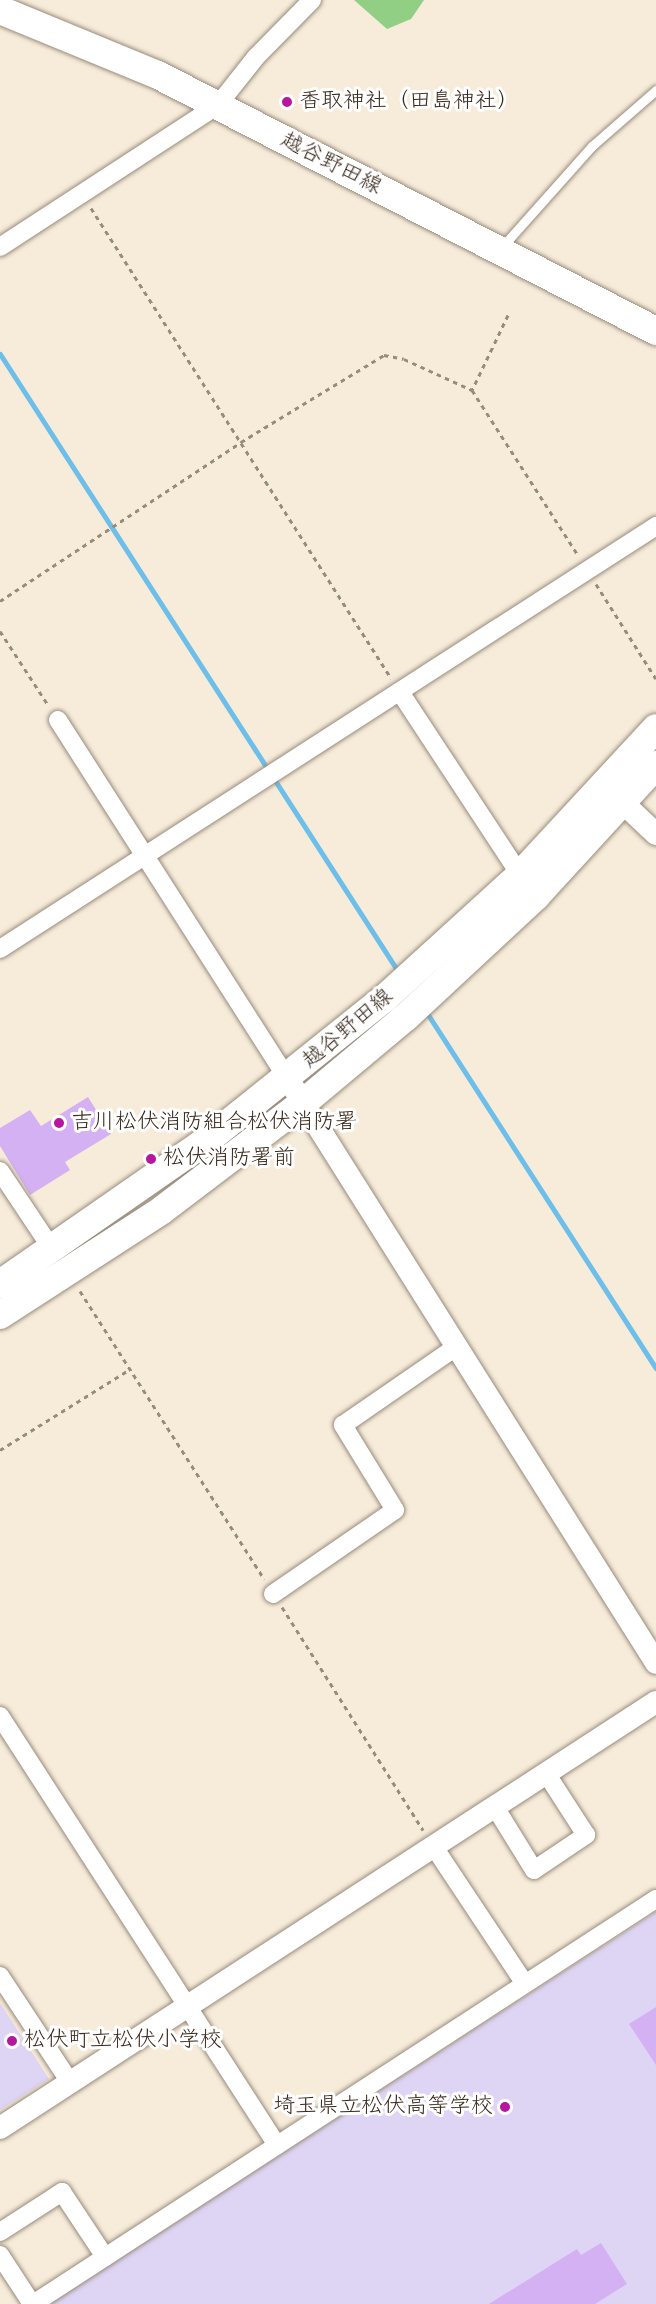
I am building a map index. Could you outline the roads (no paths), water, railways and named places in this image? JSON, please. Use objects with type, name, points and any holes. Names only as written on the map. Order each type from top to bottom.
[{"type":"main road","name":"越谷野田線","points":[[0,10],[90,45],[218,105],[656,331]]},
{"type":"main road","name":"越谷野田線","points":[[0,1316],[60,1260],[288,1079],[394,990],[520,875],[656,728]]},
{"type":"main road","name":"越谷野田線","points":[[0,1284],[60,1260],[171,1203],[303,1103],[491,938],[656,765]]},
{"type":"street","points":[[0,247],[218,105],[256,57],[312,0]]},
{"type":"street","points":[[0,949],[144,854],[656,526]]},
{"type":"street","points":[[400,692],[520,875]]},
{"type":"street","points":[[58,720],[288,1079],[656,1663]]},
{"type":"street","points":[[622,802],[656,834]]},
{"type":"street","points":[[0,1171],[60,1260]]},
{"type":"street","points":[[273,1594],[395,1510],[343,1425],[456,1347]]},
{"type":"street","points":[[0,2128],[656,1702]]},
{"type":"street","points":[[0,1716],[185,2007],[277,2145]]},
{"type":"street","points":[[495,1807],[534,1869],[586,1835],[546,1773]]},
{"type":"street","points":[[434,1846],[525,1983]]},
{"type":"street","points":[[0,2254],[32,2304],[656,1899]]},
{"type":"street","points":[[0,1976],[70,2082]]},
{"type":"street","points":[[0,2232],[62,2192],[105,2257]]},
{"type":"lane","points":[[499,251],[592,146],[656,90]]},
{"type":"waterway","points":[[0,354],[399,973]]},
{"type":"waterway","points":[[425,1010],[656,1368]]},
{"type":"place","name":"香取神社（田島神社）","points":[[287,102]]},
{"type":"place","name":"吉川松伏消防組合松伏消防署","points":[[59,1123]]},
{"type":"place","name":"松伏消防署前","points":[[151,1159]]},
{"type":"place","name":"松伏町立松伏小学校","points":[[12,2041]]},
{"type":"place","name":"埼玉県立松伏高等学校","points":[[505,2107]]}]
